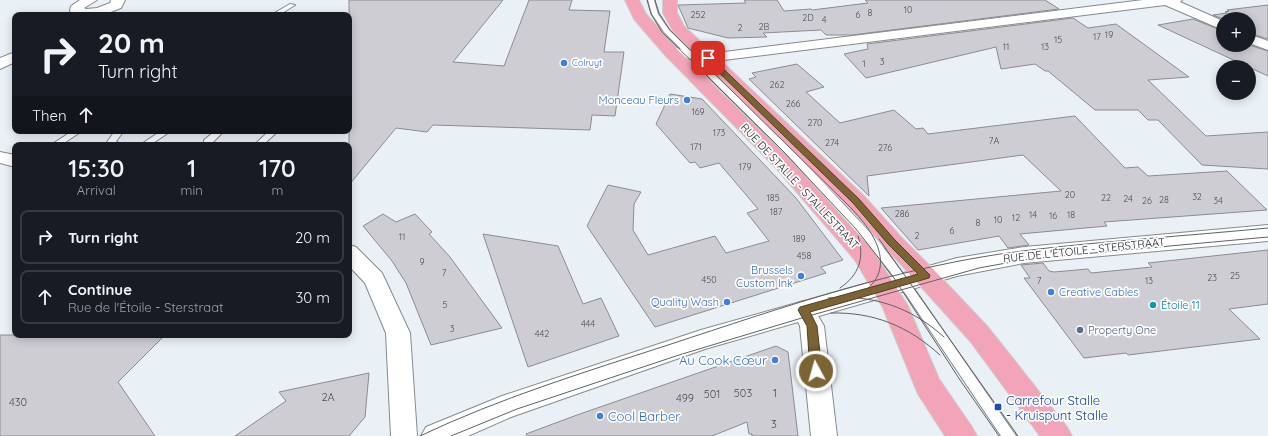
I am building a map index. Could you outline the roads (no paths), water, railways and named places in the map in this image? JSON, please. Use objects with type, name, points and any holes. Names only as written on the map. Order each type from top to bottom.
[{"type":"main road","name":"RUE DE STALLE - STALLESTRAAT","points":[[632,0],[639,16],[670,51],[784,165],[860,250],[979,334],[1057,436]]},
{"type":"main road","name":"RUE DE STALLE - STALLESTRAAT","points":[[670,0],[670,13],[672,21],[699,56],[856,201],[892,242],[904,281],[895,306],[928,386],[962,436]]},
{"type":"street","points":[[79,12],[76,11],[76,8],[90,0]]},
{"type":"street","points":[[94,12],[109,9],[116,5],[118,0]]},
{"type":"street","points":[[670,51],[699,56],[1168,0],[1216,23]]},
{"type":"street","points":[[1256,41],[1268,46]]},
{"type":"street","points":[[0,64],[12,58]]},
{"type":"street","points":[[0,158],[12,160]]},
{"type":"street","name":"RUE DE L'ÉTOILE - STERSTRAAT","points":[[436,436],[502,408],[553,389],[701,340],[904,281],[992,260],[1024,255],[1268,233]]},
{"type":"street","points":[[352,255],[374,279],[398,333],[404,436]]},
{"type":"street","points":[[803,310],[812,326],[824,436]]},
{"type":"lane","name":"RUE DE STALLE - STALLESTRAAT","points":[[651,0],[659,22],[699,56]]},
{"type":"lane","points":[[279,12],[292,5]]},
{"type":"lane","points":[[60,142],[73,134]]},
{"type":"lane","points":[[149,142],[162,134]]},
{"type":"lane","points":[[206,142],[216,134]]},
{"type":"lane","points":[[261,142],[271,134]]},
{"type":"lane","name":"RUE DE STALLE - STALLESTRAAT","points":[[904,281],[1009,436]]},
{"type":"tram line","points":[[647,0],[651,14],[662,32],[781,149],[856,229],[880,260]]},
{"type":"tram line","points":[[655,0],[659,13],[670,30],[859,216],[875,241],[880,254],[880,260]]},
{"type":"tram line","points":[[903,273],[977,258],[1052,247],[1268,228]]},
{"type":"tram line","points":[[840,288],[852,277],[859,265],[861,252],[858,236]]},
{"type":"tram line","points":[[913,287],[979,268],[1028,259],[1268,237]]},
{"type":"tram line","points":[[879,239],[903,273]]},
{"type":"tram line","points":[[875,280],[880,266],[880,260]]},
{"type":"tram line","points":[[880,260],[893,276]]},
{"type":"tram line","points":[[893,276],[903,273]]},
{"type":"tram line","points":[[903,273],[913,287]]},
{"type":"tram line","points":[[875,280],[893,276]]},
{"type":"tram line","points":[[893,276],[902,290]]},
{"type":"tram line","points":[[420,436],[450,422],[574,376],[755,316],[875,280]]},
{"type":"tram line","points":[[854,298],[867,289],[875,280]]},
{"type":"tram line","points":[[902,290],[913,287]]},
{"type":"tram line","points":[[913,287],[1018,436]]},
{"type":"tram line","points":[[867,299],[902,290]]},
{"type":"tram line","points":[[902,290],[921,320]]},
{"type":"tram line","points":[[828,298],[854,298]]},
{"type":"tram line","points":[[854,298],[867,299]]},
{"type":"tram line","points":[[451,436],[517,409],[679,355],[867,299]]},
{"type":"tram line","points":[[867,299],[904,310],[921,320]]},
{"type":"tram line","points":[[831,313],[862,315],[890,323],[916,336],[940,355]]},
{"type":"tram line","points":[[921,320],[944,337]]},
{"type":"tram line","points":[[921,320],[999,436]]},
{"type":"place","name":"Colruyt","points":[[564,63]]},
{"type":"place","name":"Monceau Fleurs","points":[[687,100]]},
{"type":"place","name":"Brussels Custom Ink","points":[[801,276]]},
{"type":"place","name":"Creative Cables","points":[[1051,292]]},
{"type":"place","name":"Quality Wash","points":[[727,302]]},
{"type":"place","name":"Étoile 11","points":[[1153,305]]},
{"type":"place","name":"Property One","points":[[1080,330]]},
{"type":"place","name":"Au Cook Cœur","points":[[775,360]]},
{"type":"place","name":"Carrefour Stalle - Kruispunt Stalle","points":[[998,407]]},
{"type":"place","name":"Cool Barber","points":[[600,416]]}]
